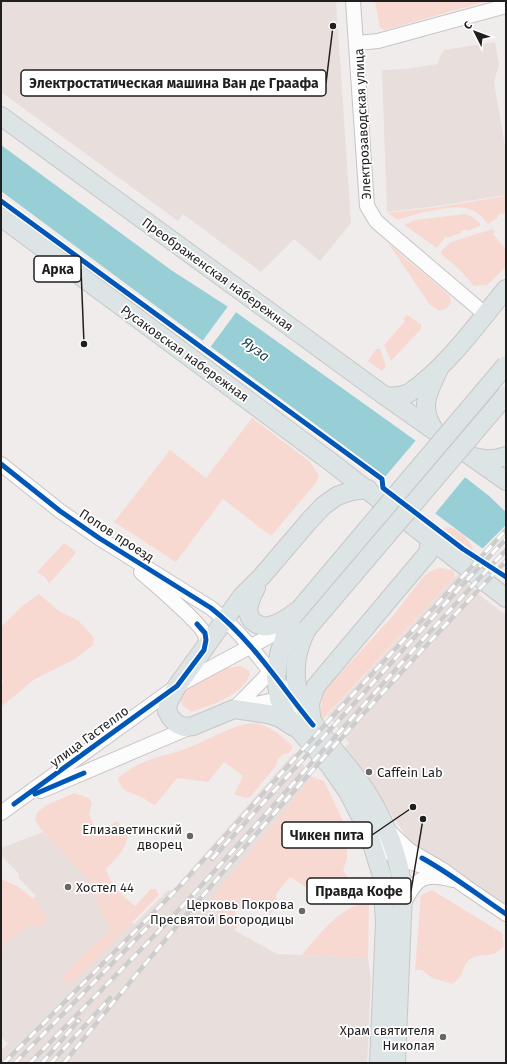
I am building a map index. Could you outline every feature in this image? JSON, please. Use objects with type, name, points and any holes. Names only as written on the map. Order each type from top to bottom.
[{"type":"main road","name":"Преображенская набережная","points":[[1,116],[385,396],[506,481]]},
{"type":"main road","name":"Русаковская набережная","points":[[1,217],[368,489],[461,563]]},
{"type":"main road","points":[[385,396],[395,397],[409,393],[440,367],[506,290]]},
{"type":"main road","points":[[303,690],[275,672],[286,633],[299,610],[506,365]]},
{"type":"main road","points":[[435,431],[428,421],[425,410],[426,401],[440,367]]},
{"type":"main road","points":[[379,1063],[385,928],[385,893],[376,827],[366,792],[351,770],[313,725],[310,703],[295,673],[297,651],[307,629],[506,395]]},
{"type":"main road","points":[[473,457],[485,460],[506,456]]},
{"type":"main road","points":[[193,726],[184,727],[177,724],[171,718],[168,711],[168,703],[178,686],[242,596],[262,576],[323,506],[332,492],[335,481],[335,473],[331,462]]},
{"type":"main road","points":[[323,506],[337,496],[351,491],[368,489]]},
{"type":"main road","points":[[396,1063],[403,891],[397,858],[339,777],[294,727],[286,715],[303,690],[417,568],[428,553],[430,546],[426,534]]},
{"type":"main road","points":[[417,568],[432,557],[449,556],[461,563],[506,598]]},
{"type":"main road","points":[[262,576],[249,603],[248,610],[250,617],[254,622],[261,626],[268,626],[278,623],[299,610]]},
{"type":"main road","points":[[297,651],[299,660],[304,667],[311,672],[319,674],[303,690]]},
{"type":"main road","points":[[234,709],[268,714],[280,718],[294,727]]},
{"type":"main road","name":"улица Гастелло","points":[[193,726],[234,709]]},
{"type":"street","name":"Электрозаводская улица","points":[[353,1],[367,206],[376,220],[385,229],[485,314]]},
{"type":"street","points":[[357,43],[378,41],[506,6]]},
{"type":"street","name":"Попов проезд","points":[[1,464],[60,510],[117,550],[211,608],[225,619],[275,672]]},
{"type":"street","name":"Попов проезд","points":[[117,550],[205,633],[206,640],[204,650]]},
{"type":"street","name":"улица Гастелло","points":[[1,813],[178,686],[270,636],[299,610]]},
{"type":"street","name":"улица Гастелло","points":[[234,709],[275,672],[307,629]]},
{"type":"street","points":[[225,661],[249,660],[261,664],[275,672]]},
{"type":"street","points":[[234,709],[303,690],[313,725]]},
{"type":"street","name":"улица Гастелло","points":[[14,804],[44,789],[193,726]]},
{"type":"street","points":[[376,827],[391,834],[406,848],[443,870],[506,914]]},
{"type":"street","points":[[397,858],[431,868],[458,881]]},
{"type":"street","points":[[402,907],[410,890],[421,879],[437,876],[458,881]]},
{"type":"shaded area","points":[[1,1],[336,1],[351,223],[320,261],[294,239],[261,272],[183,214],[178,221],[1,92]]},
{"type":"shaded area","points":[[375,1],[488,1],[385,30],[380,28]]},
{"type":"shaded area","points":[[495,42],[499,64],[494,82],[506,152],[506,195],[387,212],[382,70],[406,69],[438,64],[444,50]]},
{"type":"shaded area","points":[[506,196],[506,213],[502,213],[497,216],[498,218],[488,224],[483,218],[472,210],[459,207],[413,215],[398,220],[388,213],[439,207]]},
{"type":"shaded area","points":[[465,214],[471,216],[480,223],[480,226],[467,231],[466,229],[461,231],[461,233],[447,238],[446,236],[437,248],[404,225],[415,220]]},
{"type":"shaded area","points":[[493,229],[495,232],[493,234],[506,249],[506,267],[487,285],[474,286],[459,269],[441,254],[441,251],[451,242]]},
{"type":"shaded area","points":[[388,243],[450,296],[451,303],[447,308],[440,311],[430,305]]},
{"type":"shaded area","points":[[407,315],[421,324],[421,329],[391,361],[384,345],[405,321],[403,319]]},
{"type":"shaded area","points":[[376,349],[380,349],[386,366],[382,371],[368,361]]},
{"type":"shaded area","points":[[252,418],[309,461],[319,475],[316,483],[271,536],[223,499],[176,562],[114,522],[170,450],[206,478]]},
{"type":"shaded area","points":[[448,527],[456,530],[466,537],[473,548],[471,552],[444,533],[443,529]]},
{"type":"shaded area","points":[[64,543],[76,553],[49,584],[46,578],[37,572]]},
{"type":"shaded area","points":[[440,568],[453,570],[455,577],[322,720],[320,720],[323,692],[392,617],[424,576],[433,570]]},
{"type":"shaded area","points":[[458,574],[482,597],[506,615],[506,904],[411,843],[376,792],[342,751],[349,743],[328,715]]},
{"type":"shaded area","points":[[39,594],[59,611],[79,621],[94,638],[93,645],[75,659],[35,679],[1,707],[1,682],[4,686],[1,675],[1,627],[21,607]]},
{"type":"shaded area","points":[[240,666],[249,671],[250,674],[246,681],[233,694],[216,703],[191,712],[182,705],[179,691],[221,669]]},
{"type":"shaded area","points":[[255,723],[266,726],[276,732],[293,747],[288,754],[285,753],[278,759],[276,766],[250,797],[245,798],[234,794],[243,776],[224,762],[208,782],[177,778],[155,805],[126,791],[121,786],[118,778],[141,763],[191,747],[232,728]]},
{"type":"shaded area","points":[[294,753],[312,777],[207,905],[234,930],[277,954],[368,958],[371,980],[367,1063],[1,1063],[1,1051],[8,1043],[1,1037],[1,930],[36,896],[19,878],[19,874],[1,855],[1,848],[43,832],[134,924],[168,890],[172,891]]},
{"type":"shaded area","points":[[312,777],[324,781],[352,840],[347,844],[347,859],[343,870],[351,882],[339,896],[331,900],[320,896],[290,877],[276,894],[277,906],[270,914],[254,904],[235,910],[236,917],[242,922],[234,930],[207,904]]},
{"type":"shaded area","points":[[74,793],[89,798],[92,803],[89,814],[96,831],[101,832],[117,821],[128,834],[126,844],[106,869],[108,875],[118,890],[135,906],[151,889],[156,889],[159,895],[73,982],[67,983],[62,979],[65,974],[95,943],[105,936],[109,926],[100,911],[95,887],[40,828],[35,820],[37,812],[47,805]]},
{"type":"shaded area","points":[[1,879],[19,887],[38,903],[48,918],[38,928],[29,924],[4,945],[2,948],[6,953],[1,956]]},
{"type":"shaded area","points":[[432,890],[502,933],[504,946],[499,951],[491,955],[479,956],[470,959],[466,963],[458,979],[452,984],[432,978],[422,970],[415,970],[421,895]]},
{"type":"shaded area","points":[[369,901],[368,958],[302,955],[331,922],[349,909]]},
{"type":"water","name":"Яуза","points":[[1,145],[171,270],[233,310],[444,461],[488,495],[506,512],[506,566],[1,191]]},
{"type":"pier","points":[[229,305],[237,311],[209,349],[201,343]]},
{"type":"pier","points":[[417,439],[466,476],[434,515],[384,478]]},
{"type":"pier","points":[[506,525],[506,568],[481,550]]},
{"type":"railway","points":[[4,1063],[180,886],[331,718],[506,530]]},
{"type":"railway","points":[[212,859],[506,539]]},
{"type":"railway","points":[[30,1063],[189,899],[386,680],[506,550]]},
{"type":"railway","points":[[64,1063],[170,934],[280,807],[335,745],[506,561]]},
{"type":"railway","points":[[15,1063],[148,927]]},
{"type":"railway","points":[[51,1063],[110,998]]},
{"type":"railway","points":[[42,1063],[79,1020]]},
{"type":"cycle path","points":[[1,201],[382,479],[383,488],[463,549],[506,577]]},
{"type":"cycle path","points":[[1,464],[60,511],[99,538],[211,608],[240,634],[313,725]]},
{"type":"cycle path","points":[[14,804],[177,686],[204,650],[206,640],[205,633],[197,624]]},
{"type":"cycle path","points":[[35,794],[84,773]]},
{"type":"cycle path","points":[[422,858],[506,914]]},
{"type":"place","name":"Электростатическая машина Ван де Граафа","points":[[333,26]]},
{"type":"place","name":"Арка","points":[[84,344]]},
{"type":"place","name":"Caffein Lab","points":[[369,772]]},
{"type":"place","name":"Чикен пита","points":[[413,807]]},
{"type":"place","name":"Правда Кофе","points":[[423,819]]},
{"type":"place","name":"Елизаветинский дворец","points":[[190,836]]},
{"type":"place","name":"Хостел 44","points":[[68,887]]},
{"type":"place","name":"Церковь Покрова Пресвятой Богородицы","points":[[302,911]]},
{"type":"place","name":"Храм святителя Николая","points":[[443,1037]]}]
